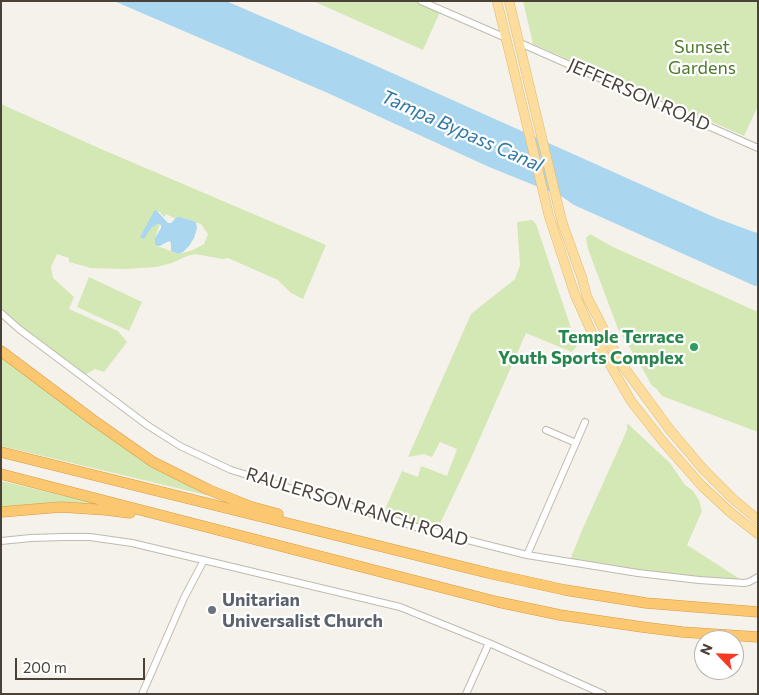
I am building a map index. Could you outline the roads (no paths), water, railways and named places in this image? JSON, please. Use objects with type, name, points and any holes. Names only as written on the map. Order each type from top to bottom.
[{"type":"highway","points":[[1,351],[115,436],[170,471],[230,499],[364,542]]},
{"type":"highway","points":[[1,452],[488,574],[566,590],[646,603],[758,612]]},
{"type":"highway","points":[[1,474],[466,595],[538,610],[658,629],[758,637]]},
{"type":"highway","points":[[1,512],[60,507],[106,510],[219,531]]},
{"type":"main road","points":[[497,1],[549,216],[561,255],[583,312],[604,356],[631,401],[664,444],[702,486],[758,534]]},
{"type":"main road","points":[[503,1],[510,29],[517,32]]},
{"type":"main road","points":[[509,1],[562,222],[587,296],[620,362],[670,430],[694,460],[758,520]]},
{"type":"main road","points":[[506,38],[514,48],[532,122],[541,136]]},
{"type":"main road","points":[[583,312],[590,317],[623,377],[633,380]]},
{"type":"main road","points":[[631,401],[634,399],[638,400],[659,429],[686,460],[694,460]]},
{"type":"street","points":[[421,1],[506,38]]},
{"type":"street","name":"JEFFERSON ROAD","points":[[520,43],[758,148]]},
{"type":"street","name":"RAULERSON RANCH ROAD","points":[[1,313],[19,329],[147,425],[205,459],[244,474],[406,524],[527,555],[638,574],[744,583],[758,578]]},
{"type":"street","points":[[527,555],[585,422]]},
{"type":"street","points":[[546,430],[576,443]]},
{"type":"street","points":[[1,541],[31,538],[90,537],[132,543],[400,607],[489,643],[603,694]]},
{"type":"street","points":[[142,694],[184,598],[204,560]]},
{"type":"street","points":[[466,694],[489,643]]},
{"type":"water","name":"Tampa Bypass Canal","points":[[114,1],[226,1],[363,60],[716,218],[758,233],[758,285],[755,286],[574,205],[561,196],[489,167],[330,94]]},
{"type":"water","points":[[156,210],[168,223],[171,223],[177,217],[196,222],[197,228],[194,238],[183,252],[179,254],[171,251],[171,243],[169,241],[160,246],[155,244],[155,238],[161,225],[158,224],[151,228],[144,239],[140,237]]},
{"type":"place","name":"Temple Terrace Youth Sports Complex","points":[[694,347]]},
{"type":"place","name":"Unitarian Universalist Church","points":[[212,610]]},
{"type":"park label","name":"Sunset Gardens","points":[[702,57]]}]
